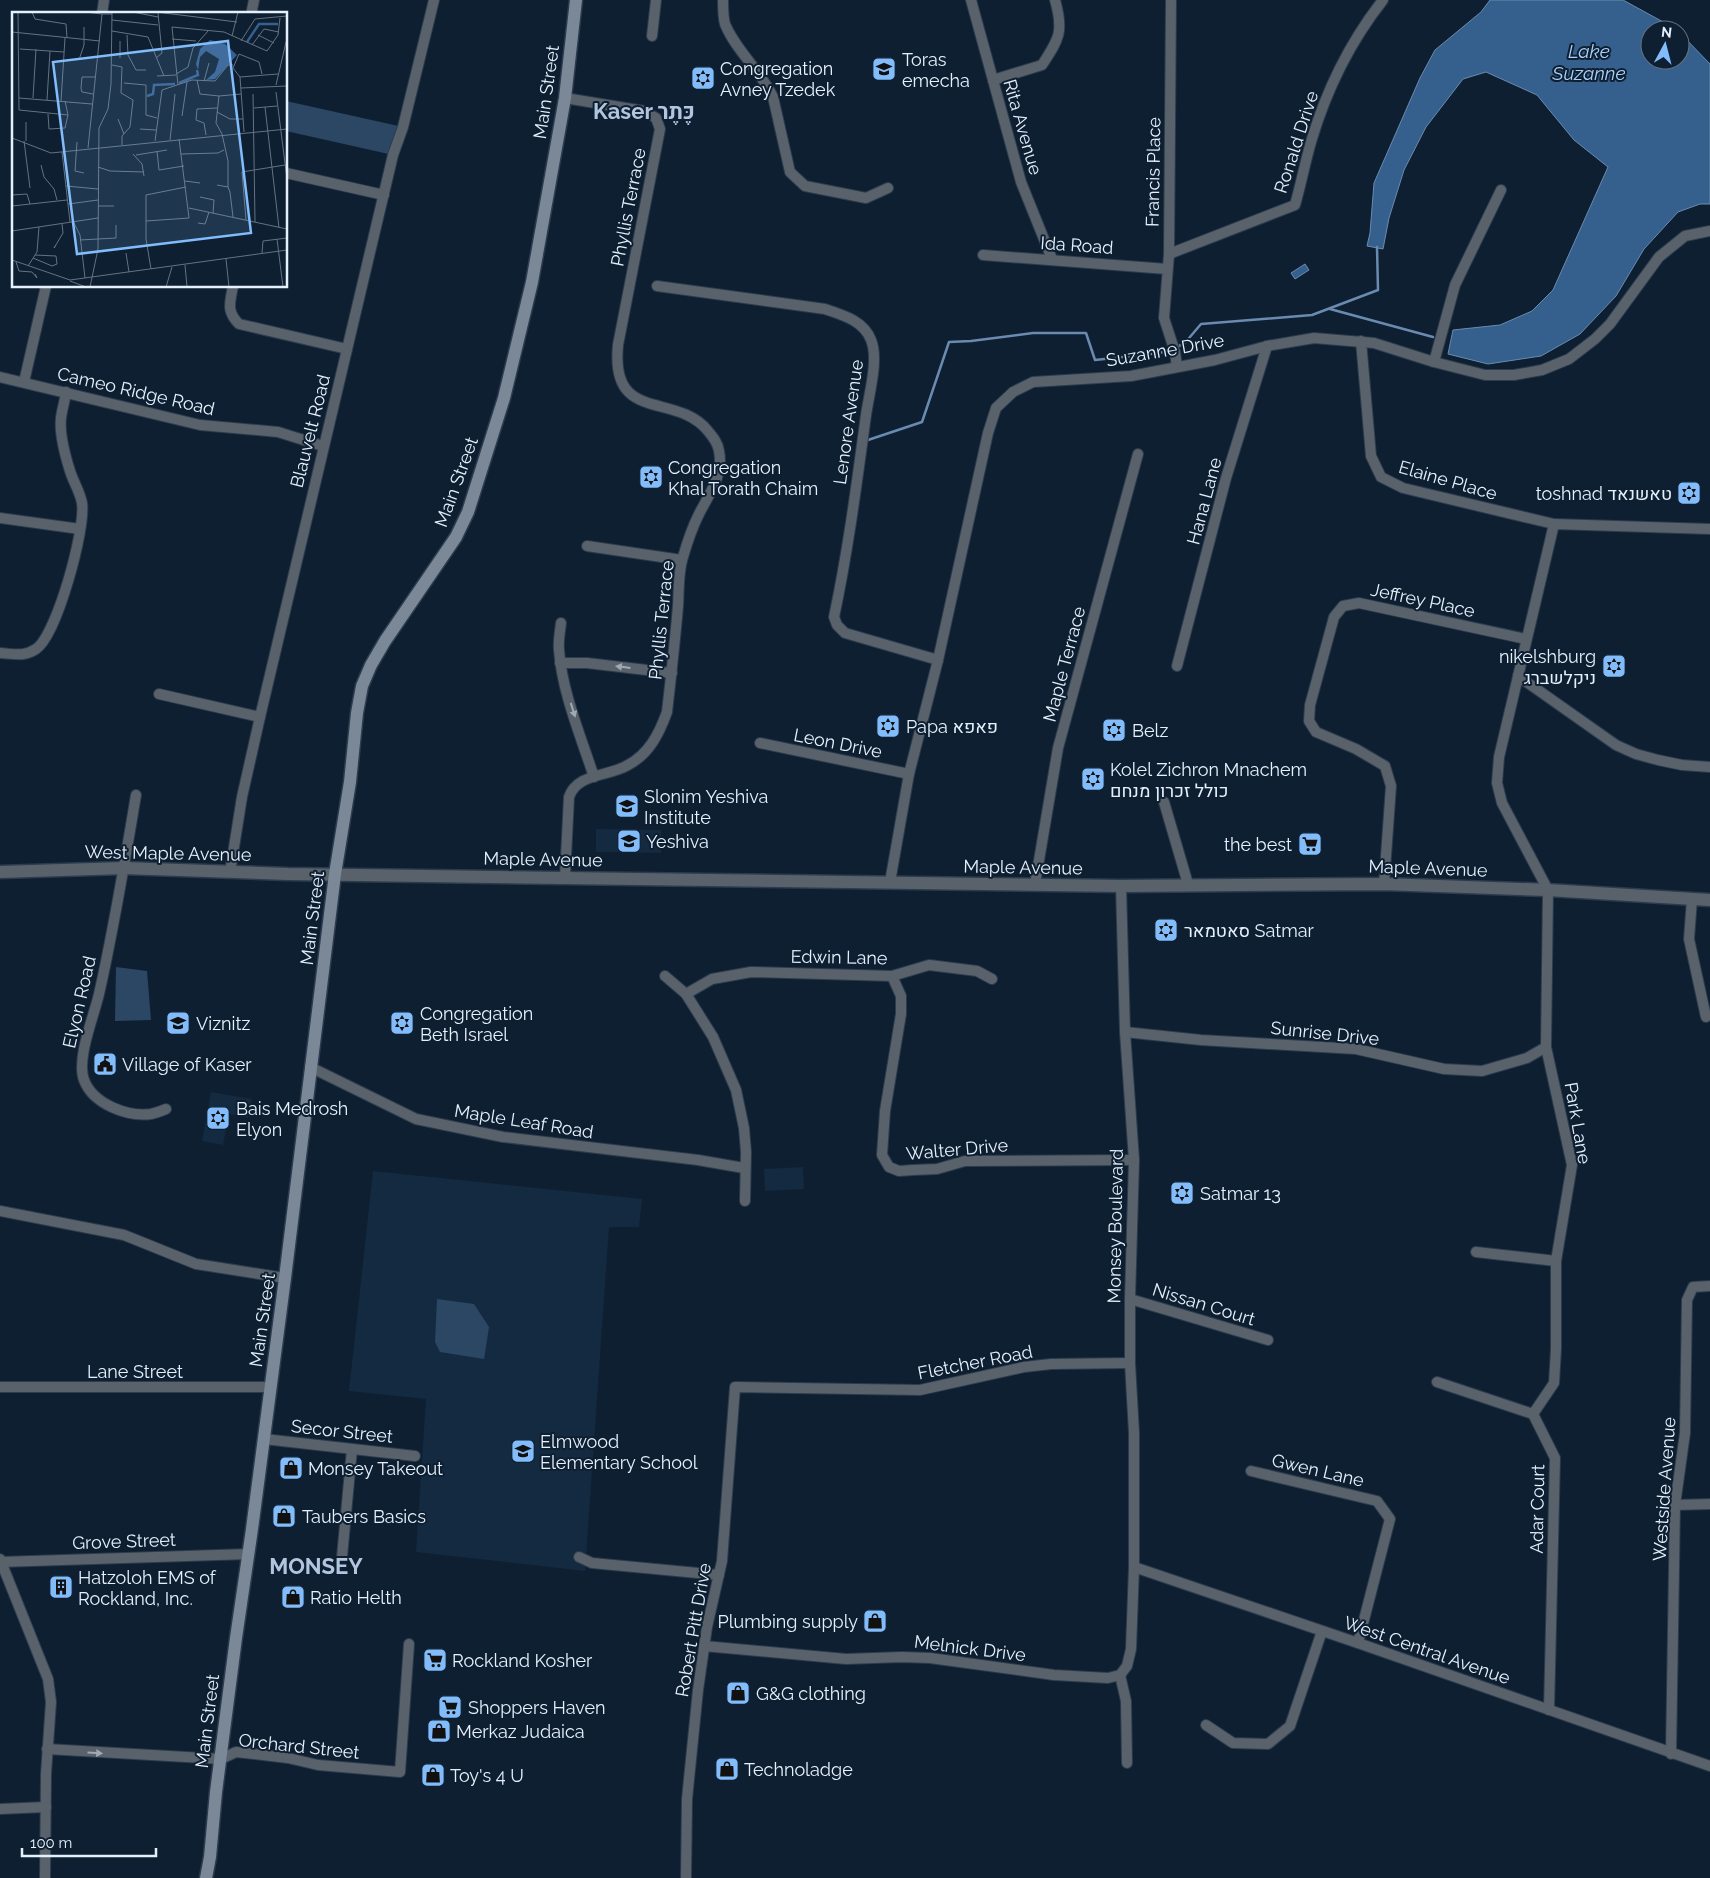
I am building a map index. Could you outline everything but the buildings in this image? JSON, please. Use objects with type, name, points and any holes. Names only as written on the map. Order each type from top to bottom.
[{"type":"main road","name":"Main Street","points":[[206,1878],[236,1638],[249,1554],[285,1278],[334,874],[350,782],[357,713],[362,686],[380,649],[456,537],[468,512],[504,398],[532,282],[565,98],[576,0]]},
{"type":"street","name":"Blauvelt Road","points":[[230,872],[242,797],[323,446],[434,0]]},
{"type":"street","points":[[652,36],[656,0]]},
{"type":"street","points":[[723,0],[724,22],[741,51],[768,87],[773,97],[790,172],[805,186],[866,198],[888,188]]},
{"type":"street","name":"Rita Avenue","points":[[971,0],[1021,182],[1052,259]]},
{"type":"street","points":[[992,80],[1042,66],[1058,41],[1060,18],[1055,0]]},
{"type":"street","name":"Francis Place","points":[[1171,0],[1169,254],[1164,318],[1174,347],[1178,367]]},
{"type":"street","name":"Ronald Drive","points":[[1169,254],[1296,205],[1311,141],[1336,74],[1365,23],[1383,0]]},
{"type":"street","name":"Phyllis Terrace","points":[[565,98],[644,111],[656,118],[659,124],[660,129],[630,278],[616,361],[618,374],[632,395],[642,402],[686,414],[698,420],[713,436],[719,448],[721,461],[717,479],[699,514],[682,560],[667,712],[659,733],[649,747],[630,765],[612,773],[575,784],[569,797],[565,877]]},
{"type":"street","points":[[288,173],[384,195]]},
{"type":"street","points":[[1434,362],[1455,285],[1502,190]]},
{"type":"street","name":"Suzanne Drive","points":[[890,882],[909,774],[938,660],[988,433],[996,408],[1013,392],[1032,382],[1131,376],[1215,360],[1267,346],[1314,338],[1374,343],[1484,375],[1514,375],[1542,370],[1569,359],[1595,339],[1610,324],[1659,257],[1685,236],[1710,231]]},
{"type":"street","name":"Ida Road","points":[[983,255],[1167,269]]},
{"type":"street","name":"Lenore Avenue","points":[[657,286],[826,310],[844,315],[864,328],[871,339],[874,361],[859,468],[834,617],[837,625],[845,633],[938,660]]},
{"type":"street","points":[[24,382],[46,288]]},
{"type":"street","points":[[233,288],[229,308],[233,318],[239,324],[347,349]]},
{"type":"street","name":"Elaine Place","points":[[1361,341],[1371,456],[1381,477],[1404,488],[1554,524],[1710,528]]},
{"type":"street","name":"Hana Lane","points":[[1177,666],[1226,478],[1267,346]]},
{"type":"street","name":"Cameo Ridge Road","points":[[0,377],[200,425],[278,432],[323,446]]},
{"type":"street","points":[[0,653],[25,656],[38,648],[46,639],[67,588],[77,551],[82,503],[70,470],[62,436],[60,419],[66,392]]},
{"type":"street","name":"Maple Terrace","points":[[1035,884],[1058,748],[1138,454]]},
{"type":"street","points":[[0,518],[80,529]]},
{"type":"street","points":[[1548,890],[1502,803],[1497,783],[1499,757],[1554,524]]},
{"type":"street","points":[[587,546],[682,560]]},
{"type":"street","name":"Jeffrey Place","points":[[1384,884],[1391,786],[1385,766],[1356,750],[1316,732],[1309,722],[1310,705],[1334,617],[1343,606],[1359,603],[1526,639]]},
{"type":"street","points":[[561,623],[558,647],[560,663],[594,777]]},
{"type":"street","points":[[560,663],[587,663],[672,673]]},
{"type":"street","points":[[1518,676],[1616,745],[1636,754],[1658,760],[1682,765],[1710,766]]},
{"type":"street","points":[[160,694],[260,717]]},
{"type":"street","name":"Leon Drive","points":[[760,743],[909,774]]},
{"type":"street","name":"Elyon Road","points":[[136,795],[124,868],[98,996],[84,1047],[82,1065],[84,1079],[95,1094],[110,1106],[139,1114],[153,1114],[166,1109]]},
{"type":"street","points":[[1164,802],[1188,884]]},
{"type":"street","name":"West Maple Avenue","points":[[0,872],[124,868],[334,874]]},
{"type":"street","name":"Maple Avenue","points":[[334,874],[1121,886],[1384,884],[1548,890],[1710,900]]},
{"type":"street","name":"Monsey Boulevard","points":[[1121,886],[1125,1032],[1134,1160],[1130,1299],[1130,1362],[1134,1433],[1134,1566]]},
{"type":"street","name":"Park Lane","points":[[1533,1414],[1554,1383],[1556,1261],[1572,1165],[1546,1047],[1548,890]]},
{"type":"street","points":[[1692,899],[1689,939],[1706,1017]]},
{"type":"street","name":"Edwin Lane","points":[[686,994],[712,979],[751,972],[892,976],[929,964],[977,971],[992,979]]},
{"type":"street","points":[[665,976],[686,994],[713,1038],[736,1090],[744,1128],[746,1152],[744,1168],[745,1201]]},
{"type":"street","name":"Walter Drive","points":[[892,976],[901,996],[901,1014],[884,1120],[882,1155],[889,1166],[899,1171],[936,1169],[965,1161],[1134,1160]]},
{"type":"street","name":"Sunrise Drive","points":[[1125,1032],[1201,1040],[1356,1049],[1444,1069],[1482,1071],[1527,1058],[1546,1047]]},
{"type":"street","name":"Maple Leaf Road","points":[[310,1067],[416,1119],[503,1137],[698,1160],[744,1168]]},
{"type":"street","points":[[0,1211],[124,1235],[196,1264],[285,1278]]},
{"type":"street","points":[[1476,1252],[1556,1261]]},
{"type":"street","name":"Westside Avenue","points":[[1671,1754],[1675,1505],[1686,1433],[1687,1300],[1693,1287],[1710,1286]]},
{"type":"street","name":"Nissan Court","points":[[1130,1299],[1268,1340]]},
{"type":"street","name":"Fletcher Road","points":[[735,1387],[920,1390],[1024,1367],[1051,1364],[1130,1362]]},
{"type":"street","points":[[1437,1382],[1533,1414]]},
{"type":"street","name":"Lane Street","points":[[0,1387],[270,1387]]},
{"type":"street","name":"Robert Pitt Drive","points":[[686,1878],[685,1813],[704,1646],[722,1558],[735,1387]]},
{"type":"street","name":"Adar Court","points":[[1533,1414],[1555,1458],[1548,1710]]},
{"type":"street","name":"Secor Street","points":[[264,1439],[415,1456]]},
{"type":"street","points":[[342,1557],[352,1449]]},
{"type":"street","name":"Gwen Lane","points":[[1252,1471],[1377,1501],[1390,1519],[1358,1643]]},
{"type":"street","points":[[1675,1505],[1710,1504]]},
{"type":"street","name":"Grove Street","points":[[0,1561],[249,1554]]},
{"type":"street","points":[[579,1557],[592,1563],[719,1575]]},
{"type":"street","points":[[0,1561],[48,1679],[52,1702],[47,1749],[45,1878]]},
{"type":"street","points":[[1126,1763],[1126,1701],[1120,1675],[1127,1666],[1131,1649],[1134,1566]]},
{"type":"street","name":"West Central Avenue","points":[[1134,1566],[1710,1766]]},
{"type":"street","points":[[1206,1725],[1233,1743],[1268,1744],[1290,1726],[1322,1630]]},
{"type":"street","name":"Orchard Street","points":[[47,1749],[221,1759],[236,1752],[288,1758],[318,1765],[400,1772],[409,1644]]},
{"type":"street","name":"Melnick Drive","points":[[704,1646],[846,1660],[902,1657],[930,1658],[1054,1675],[1108,1678],[1120,1675]]},
{"type":"street","points":[[0,1809],[46,1807]]},
{"type":"shaded area","points":[[288,101],[403,127],[393,155],[288,131]]},
{"type":"shaded area","name":"Yeshiva","points":[[596,829],[661,830],[661,853],[596,852]]},
{"type":"shaded area","points":[[116,967],[147,971],[151,1020],[115,1021]]},
{"type":"shaded area","points":[[211,1092],[252,1099],[248,1118],[229,1114],[223,1145],[202,1141]]},
{"type":"shaded area","points":[[803,1167],[804,1189],[765,1191],[764,1169]]},
{"type":"shaded area","points":[[373,1171],[642,1199],[639,1227],[609,1227],[585,1571],[416,1552],[426,1399],[349,1391]]},
{"type":"shaded area","points":[[437,1299],[474,1304],[489,1327],[484,1359],[440,1352],[435,1342]]},
{"type":"water","name":"Lake Suzanne","points":[[1490,0],[1623,0],[1660,20],[1640,20],[1640,70],[1690,70],[1690,43],[1710,64],[1710,204],[1700,204],[1678,212],[1644,249],[1616,296],[1580,334],[1541,356],[1488,364],[1448,354],[1453,330],[1500,325],[1532,311],[1553,290],[1608,167],[1574,140],[1537,95],[1486,72],[1463,79],[1426,127],[1404,170],[1389,218],[1383,249],[1367,246],[1370,233],[1374,183],[1420,78],[1435,50],[1481,12]]},
{"type":"water","points":[[1305,264],[1309,270],[1295,279],[1291,273]]},
{"type":"waterway","points":[[1176,347],[1184,344],[1201,324],[1312,315],[1378,290],[1377,247]]},
{"type":"waterway","points":[[1330,309],[1433,337]]},
{"type":"waterway","points":[[868,440],[922,422],[949,342],[1033,333],[1086,333],[1095,360],[1160,353],[1171,349]]},
{"type":"place","name":"Toras emecha","points":[[884,69]]},
{"type":"place","name":"Congregation Avney Tzedek","points":[[703,78]]},
{"type":"place","name":"Congregation Khal Torath Chaim","points":[[651,477]]},
{"type":"place","name":"toshnad טאשנאד","points":[[1689,493]]},
{"type":"place","name":"nikelshburg ניקלשברג","points":[[1614,666]]},
{"type":"place","name":"Papa פאפא","points":[[888,726]]},
{"type":"place","name":"Belz","points":[[1114,730]]},
{"type":"place","name":"Kolel Zichron Mnachem כולל זכרון מנחם","points":[[1093,779]]},
{"type":"place","name":"Slonim Yeshiva Institute","points":[[627,806]]},
{"type":"place","name":"Yeshiva","points":[[629,841]]},
{"type":"place","name":"the best","points":[[1310,844]]},
{"type":"place","name":"סאטמאר Satmar","points":[[1166,930]]},
{"type":"place","name":"Viznitz","points":[[178,1023]]},
{"type":"place","name":"Congregation Beth Israel","points":[[402,1023]]},
{"type":"place","name":"Village of Kaser","points":[[105,1064]]},
{"type":"place","name":"Bais Medrosh Elyon","points":[[218,1118]]},
{"type":"place","name":"Satmar 13","points":[[1182,1193]]},
{"type":"place","name":"Elmwood Elementary School","points":[[523,1451]]},
{"type":"place","name":"Monsey Takeout","points":[[291,1468]]},
{"type":"place","name":"Taubers Basics","points":[[284,1516]]},
{"type":"place","name":"Hatzoloh EMS of Rockland, Inc.","points":[[61,1587]]},
{"type":"place","name":"Ratio Helth","points":[[293,1597]]},
{"type":"place","name":"Plumbing supply","points":[[875,1621]]},
{"type":"place","name":"Rockland Kosher","points":[[435,1660]]},
{"type":"place","name":"G&G clothing","points":[[738,1693]]},
{"type":"place","name":"Shoppers Haven","points":[[450,1707]]},
{"type":"place","name":"Merkaz Judaica","points":[[439,1731]]},
{"type":"place","name":"Technoladge","points":[[727,1769]]},
{"type":"place","name":"Toy's 4 U","points":[[433,1775]]},
{"type":"district","name":"Kaser כֶּתֶר","points":[[644,111]]},
{"type":"district","name":"MONSEY","points":[[316,1566]]}]
